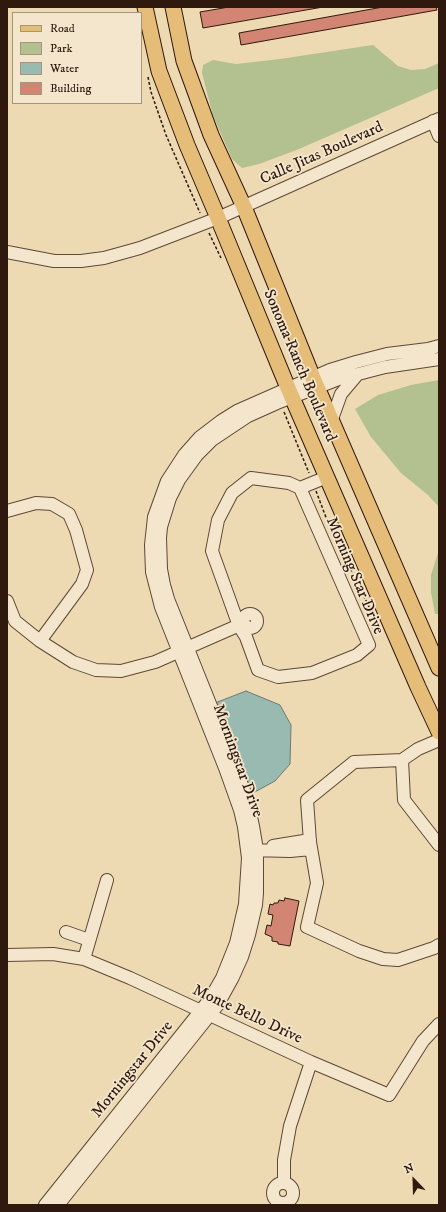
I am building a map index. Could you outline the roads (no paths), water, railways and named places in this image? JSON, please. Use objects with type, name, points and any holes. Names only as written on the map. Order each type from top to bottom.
[{"type":"main road","name":"Sonoma Ranch Boulevard","points":[[145,7],[159,71],[187,145],[290,393],[424,702],[439,732]]},
{"type":"main road","name":"Sonoma Ranch Boulevard","points":[[173,7],[184,61],[211,135],[244,207],[315,382],[439,668]]},
{"type":"street","name":"Calle Jitas Boulevard","points":[[7,252],[54,261],[69,262],[94,260],[140,248],[244,207],[436,120]]},
{"type":"street","points":[[436,120],[439,136]]},
{"type":"street","points":[[315,382],[357,375],[390,360],[439,346]]},
{"type":"street","points":[[315,382],[336,368],[356,362],[439,359]]},
{"type":"street","points":[[332,419],[341,394],[357,375]]},
{"type":"street","name":"Morningstar Drive","points":[[58,1205],[205,1013],[210,999],[222,978],[232,954],[240,932],[245,904],[252,850],[235,795],[183,649],[161,607],[152,572],[151,545],[154,517],[167,481],[184,455],[210,429],[238,411],[290,393],[315,382]]},
{"type":"street","points":[[7,601],[15,621],[40,641],[73,662],[96,670],[121,671],[155,662],[241,624],[212,551],[218,520],[232,494],[251,478],[289,483],[300,488],[327,477]]},
{"type":"street","name":"Morning Star Drive","points":[[241,624],[258,670],[278,677],[312,673],[357,655],[369,645],[300,488]]},
{"type":"street","points":[[7,511],[36,502],[52,504],[69,514],[76,530],[86,570],[82,584],[40,641]]},
{"type":"street","points":[[439,741],[418,749],[402,763],[354,762],[307,800],[310,844],[317,883],[306,927],[359,951],[383,959],[398,960],[439,945]]},
{"type":"street","points":[[402,763],[404,800],[439,845]]},
{"type":"street","points":[[252,850],[290,851],[310,844]]},
{"type":"street","points":[[84,959],[107,880]]},
{"type":"street","points":[[66,932],[89,940]]},
{"type":"street","name":"Monte Bello Drive","points":[[7,955],[53,954],[84,959],[130,978],[311,1062],[389,1095],[423,1041],[439,1024]]},
{"type":"street","name":"Morningstar Drive","points":[[45,1205],[205,1013]]},
{"type":"street","points":[[284,1183],[284,1160],[290,1126],[311,1062]]},
{"type":"water","points":[[246,691],[280,705],[291,725],[290,764],[275,781],[251,794],[215,703]]}]
